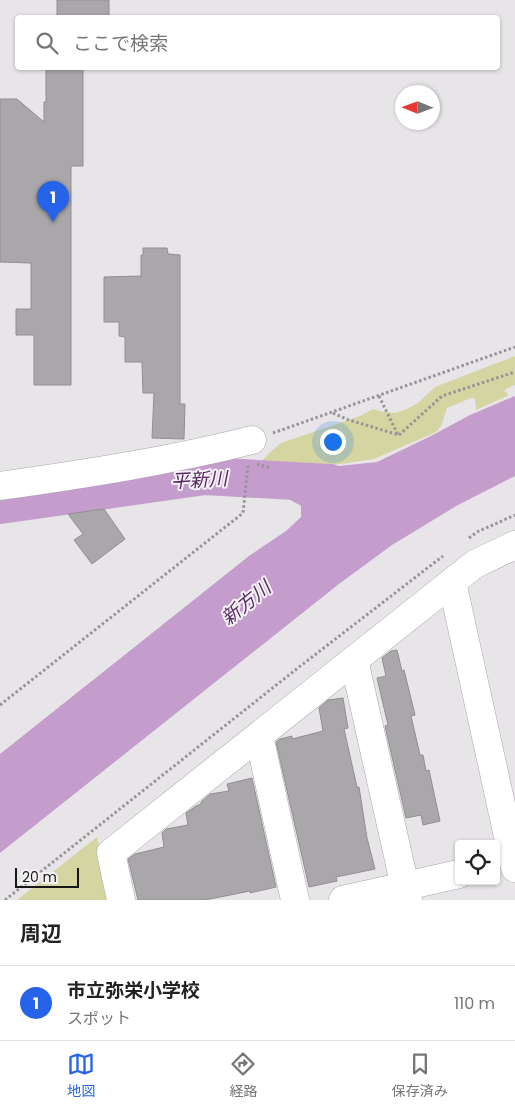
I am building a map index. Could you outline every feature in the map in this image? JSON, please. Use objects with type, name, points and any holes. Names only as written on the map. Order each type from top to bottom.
[{"type":"street","points":[[0,486],[123,468],[203,452],[250,451]]},
{"type":"street","points":[[122,900],[111,853],[475,564],[515,545]]},
{"type":"street","points":[[452,582],[510,864]]},
{"type":"street","points":[[354,660],[406,893]]},
{"type":"street","points":[[259,736],[295,900]]},
{"type":"street","points":[[343,900],[406,893],[455,875]]},
{"type":"path","points":[[0,705],[243,513],[250,451],[332,412],[515,347]]},
{"type":"path","points":[[399,436],[442,396],[515,372]]},
{"type":"path","points":[[379,396],[399,436]]},
{"type":"path","points":[[332,412],[349,420],[399,436]]},
{"type":"path","points":[[462,543],[478,532],[515,515]]},
{"type":"path","points":[[5,900],[294,671],[446,554]]},
{"type":"green space","points":[[515,356],[515,385],[506,389],[504,392],[508,393],[507,396],[476,410],[475,399],[471,398],[447,408],[441,426],[436,432],[374,459],[341,464],[269,471],[261,470],[262,461],[281,443],[360,416],[373,409],[395,413],[405,410],[418,403],[435,387]]},
{"type":"green space","points":[[97,837],[111,900],[17,900]]},
{"type":"water","name":"新方川","points":[[515,396],[515,476],[458,505],[392,545],[339,584],[0,853],[0,754],[249,556],[286,531],[301,517],[301,506],[287,498],[276,495],[279,475],[377,462],[470,415]]},
{"type":"building","points":[[57,0],[109,0],[109,15],[57,15]]},
{"type":"building","points":[[46,70],[83,70],[83,166],[71,166],[71,385],[34,385],[34,335],[16,335],[16,309],[31,309],[31,263],[0,262],[0,99],[17,99],[44,122],[44,102],[46,102]]},
{"type":"building","points":[[143,248],[167,248],[168,254],[180,255],[180,404],[185,404],[184,439],[152,438],[154,393],[143,393],[142,362],[125,362],[125,337],[119,336],[119,322],[104,322],[104,277],[141,276]]},
{"type":"building","points":[[104,509],[125,539],[92,564],[74,540],[83,534],[68,514]]},
{"type":"building","points":[[397,650],[415,715],[411,716],[420,755],[423,755],[426,771],[429,770],[440,821],[423,825],[421,815],[406,818],[385,726],[388,725],[377,678],[386,676],[382,658],[391,651]]},
{"type":"building","points":[[343,698],[348,728],[344,729],[357,787],[359,787],[367,838],[375,869],[336,877],[337,881],[309,887],[276,742],[292,736],[292,739],[323,731],[319,708],[328,700]]},
{"type":"building","points":[[252,778],[276,887],[205,900],[138,900],[128,859],[135,854],[164,847],[162,833],[166,829],[188,825],[186,813],[201,804],[210,794],[229,791],[227,784]]},
{"type":"waterway","name":"平新川","points":[[0,505],[205,476],[330,483]]},
{"type":"place","name":"市立弥栄小学校","points":[[53,222]]}]
